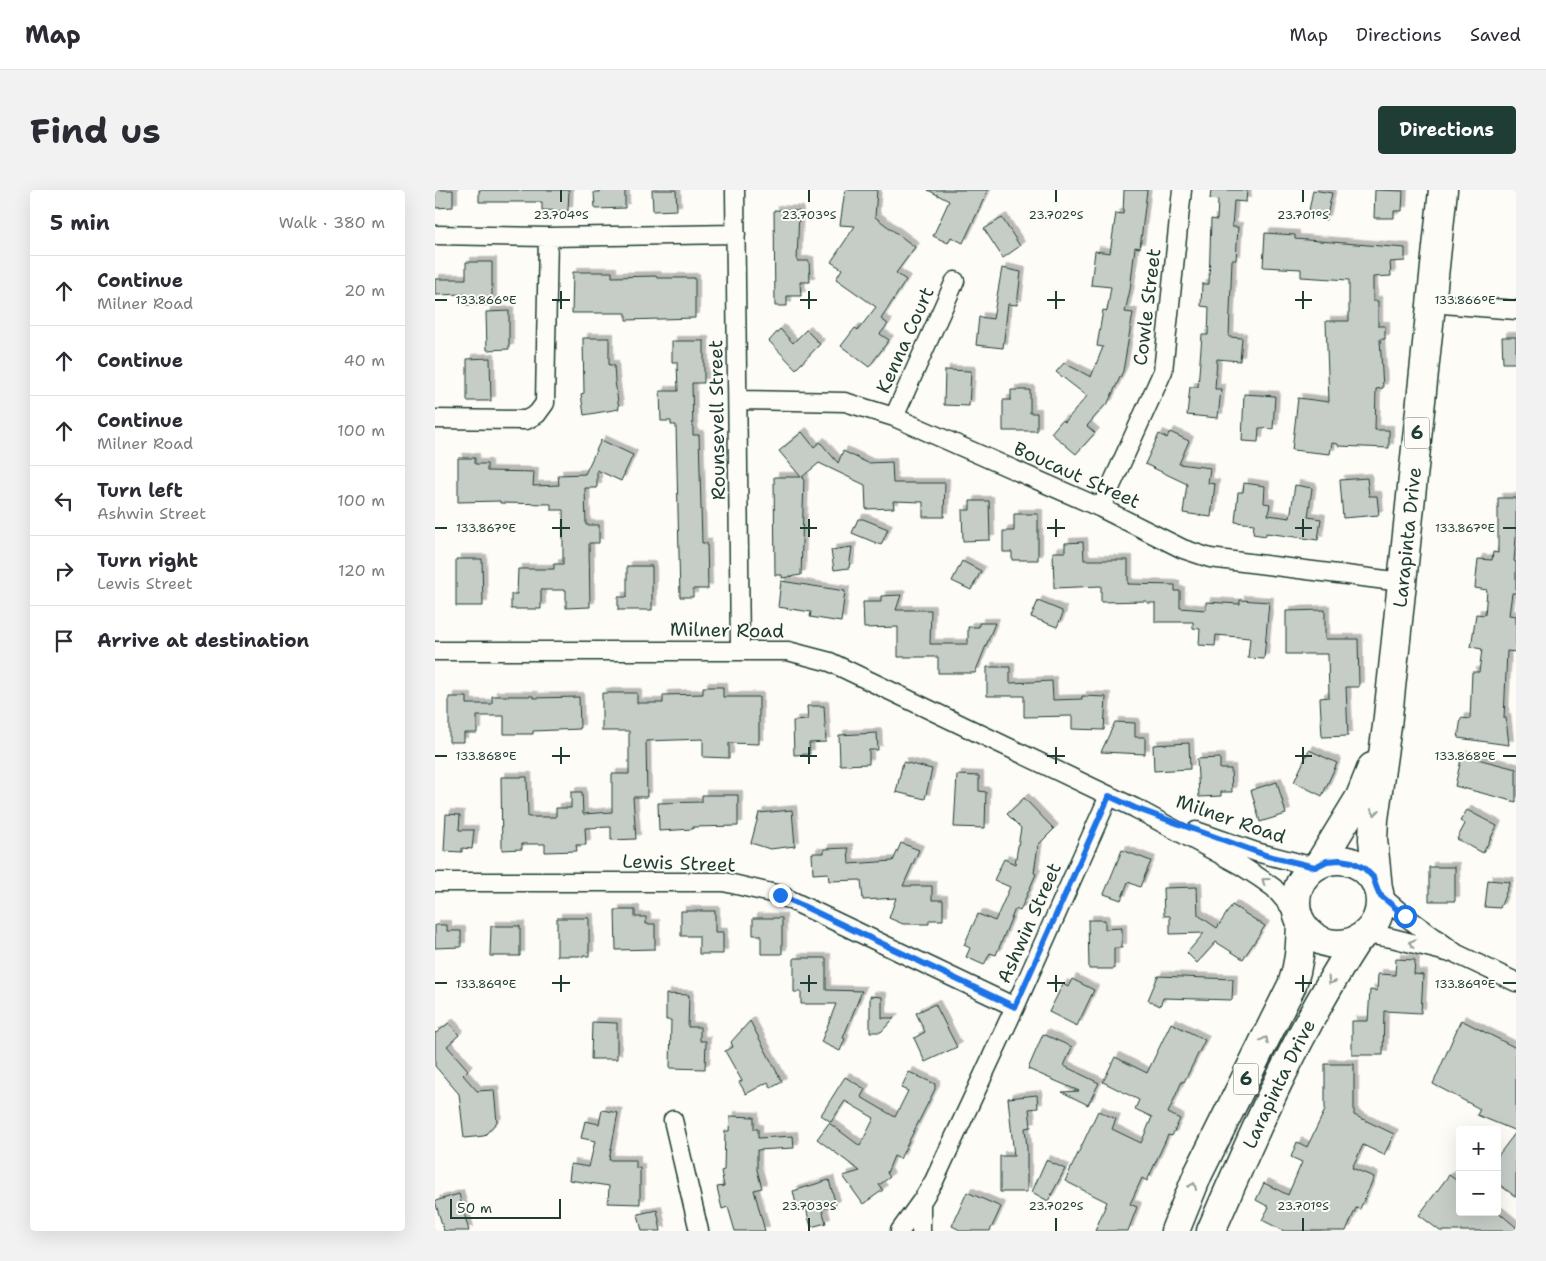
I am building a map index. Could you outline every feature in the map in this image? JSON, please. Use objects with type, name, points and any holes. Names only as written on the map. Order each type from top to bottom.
[{"type":"main road","name":"Larapinta Drive","points":[[1379,892],[1373,839],[1374,819],[1387,726],[1443,190]]},
{"type":"main road","name":"Larapinta Drive","points":[[1317,866],[1359,797],[1371,768],[1381,740],[1392,677]]},
{"type":"main road","points":[[1317,866],[1340,860],[1352,862],[1364,868],[1373,877],[1379,892]]},
{"type":"main road","name":"6","points":[[1300,919],[1296,899],[1299,886],[1306,875],[1317,866]]},
{"type":"main road","name":"6","points":[[1361,937],[1373,926],[1378,916],[1381,903],[1379,892]]},
{"type":"main road","name":"Larapinta Drive","points":[[1175,1231],[1198,1174],[1292,985],[1298,968],[1300,954],[1300,919]]},
{"type":"main road","points":[[1300,919],[1307,930],[1318,939],[1331,944],[1344,944],[1361,937]]},
{"type":"main road","name":"Larapinta Drive","points":[[1211,1231],[1241,1160],[1313,1014],[1327,988],[1361,937]]},
{"type":"street","name":"Rounsevell Street","points":[[735,190],[739,400],[740,650]]},
{"type":"street","name":"Cowle Street","points":[[1101,508],[1163,371],[1182,190]]},
{"type":"street","points":[[435,235],[548,237],[736,234]]},
{"type":"street","points":[[435,419],[526,420],[537,414],[545,403],[548,237]]},
{"type":"street","name":"Kenna Court","points":[[894,417],[955,281]]},
{"type":"street","points":[[1431,303],[1516,310]]},
{"type":"street","name":"Boucaut Street","points":[[739,400],[845,402],[894,417],[1101,508],[1183,549],[1210,558],[1402,582]]},
{"type":"street","name":"Milner Road","points":[[435,651],[788,651],[830,662],[1135,808],[1240,865],[1274,888],[1300,919]]},
{"type":"street","name":"Ashwin Street","points":[[899,1231],[921,1202],[933,1181],[1015,1007],[1109,796]]},
{"type":"street","name":"Milner Road","points":[[1135,808],[1241,847],[1317,866]]},
{"type":"street","name":"Lewis Street","points":[[435,882],[724,882],[780,895],[1015,1007]]},
{"type":"street","points":[[1379,892],[1405,916],[1457,954],[1516,982]]},
{"type":"street","points":[[1361,937],[1392,938],[1457,954]]},
{"type":"street","points":[[673,1120],[699,1231]]},
{"type":"street","name":"Ashwin Street","points":[[921,1202],[921,1231]]},
{"type":"building","points":[[435,190],[453,190],[453,207],[435,208]]},
{"type":"building","points":[[479,190],[569,190],[568,211],[542,210],[542,202],[479,202]]},
{"type":"building","points":[[600,190],[625,190],[625,208],[595,209],[594,192],[600,192]]},
{"type":"building","points":[[652,190],[676,190],[677,210],[653,211]]},
{"type":"building","points":[[845,190],[877,190],[875,217],[915,247],[896,273],[906,280],[881,319],[888,324],[880,334],[889,340],[869,367],[841,346],[855,328],[858,330],[876,307],[836,279],[842,269],[831,262],[855,226],[840,225]]},
{"type":"building","points":[[928,190],[988,190],[963,243],[951,237],[948,243],[933,236],[949,201]]},
{"type":"building","points":[[1124,190],[1147,190],[1140,248],[1135,247],[1130,290],[1125,312],[1133,313],[1123,371],[1107,405],[1087,426],[1095,433],[1076,454],[1051,433],[1062,420],[1065,422],[1087,396],[1056,372],[1064,363],[1091,377],[1103,347],[1097,346],[1103,310],[1107,311],[1111,287],[1091,285],[1095,251],[1110,253],[1116,213],[1123,214]]},
{"type":"building","points":[[1211,190],[1247,190],[1246,202],[1234,201],[1232,227],[1238,227],[1236,260],[1232,260],[1229,337],[1242,338],[1240,361],[1217,359],[1215,389],[1221,389],[1218,418],[1187,415],[1190,387],[1198,387],[1202,335],[1208,335],[1209,307],[1201,306],[1202,284],[1209,284],[1211,219],[1217,220],[1218,200],[1210,199]]},
{"type":"building","points":[[1313,190],[1332,193],[1326,220],[1308,216]]},
{"type":"building","points":[[1375,190],[1403,191],[1402,211],[1394,211],[1394,218],[1374,218]]},
{"type":"building","points":[[774,210],[799,211],[797,261],[809,261],[810,282],[800,282],[801,296],[787,296],[787,306],[775,306]]},
{"type":"building","points":[[1002,218],[1020,246],[1003,258],[984,229]]},
{"type":"building","points":[[1265,233],[1295,235],[1295,239],[1405,248],[1405,261],[1390,262],[1391,276],[1373,277],[1373,301],[1378,301],[1378,326],[1385,326],[1385,339],[1380,339],[1383,388],[1376,389],[1375,430],[1389,430],[1389,448],[1338,446],[1338,444],[1332,443],[1330,454],[1292,450],[1298,398],[1329,402],[1326,321],[1349,321],[1349,280],[1301,277],[1301,269],[1263,267]]},
{"type":"building","points":[[466,262],[492,262],[492,305],[466,305],[466,294],[435,295],[435,279],[466,279]]},
{"type":"building","points":[[1002,268],[1021,272],[1017,305],[1008,304],[1003,348],[976,345],[979,317],[993,319]]},
{"type":"building","points":[[573,272],[612,272],[612,277],[656,276],[657,278],[695,278],[695,318],[626,320],[626,313],[572,313]]},
{"type":"building","points":[[509,311],[509,349],[487,350],[486,312]]},
{"type":"building","points":[[780,329],[793,343],[806,330],[820,344],[796,369],[769,341]]},
{"type":"building","points":[[1502,337],[1516,337],[1516,363],[1503,363]]},
{"type":"building","points":[[583,338],[609,338],[609,365],[614,365],[619,409],[584,415],[581,394],[584,393]]},
{"type":"building","points":[[672,341],[704,341],[704,383],[692,383],[693,435],[699,435],[702,543],[707,543],[708,589],[693,589],[693,597],[680,597],[676,425],[671,425],[671,421],[661,421],[660,391],[678,391],[677,362],[672,362]]},
{"type":"building","points":[[490,358],[491,401],[467,401],[467,359]]},
{"type":"building","points":[[945,370],[971,371],[969,406],[944,405]]},
{"type":"building","points":[[1011,390],[1030,390],[1030,413],[1037,413],[1037,431],[1003,431],[1003,400],[1011,400]]},
{"type":"building","points":[[1244,394],[1275,396],[1273,429],[1259,428],[1258,442],[1242,441]]},
{"type":"building","points":[[802,432],[814,447],[820,442],[838,463],[843,451],[868,463],[892,462],[893,483],[945,483],[944,517],[923,517],[923,502],[893,501],[894,508],[866,509],[865,485],[819,463],[802,477],[804,478],[801,575],[782,578],[782,575],[775,575],[774,477],[801,477],[779,451]]},
{"type":"building","points":[[1170,432],[1189,441],[1179,464],[1210,468],[1208,483],[1215,484],[1211,517],[1183,513],[1187,484],[1145,464],[1159,434],[1167,438]]},
{"type":"building","points":[[601,440],[633,455],[621,481],[597,470],[597,488],[585,488],[586,525],[599,525],[599,543],[589,543],[590,607],[566,608],[566,590],[541,590],[541,609],[511,609],[511,594],[517,594],[518,569],[554,569],[554,564],[563,564],[563,510],[551,510],[551,504],[500,503],[500,501],[458,502],[458,458],[475,458],[475,464],[487,464],[487,471],[534,472],[533,486],[559,485],[558,475],[585,474]]},
{"type":"building","points":[[1367,478],[1369,496],[1377,496],[1379,515],[1343,518],[1340,480]]},
{"type":"building","points":[[1244,483],[1265,486],[1264,503],[1270,504],[1268,515],[1290,518],[1295,485],[1312,488],[1308,517],[1321,519],[1318,540],[1266,533],[1266,536],[1253,534],[1254,524],[1235,522],[1238,492],[1243,492]]},
{"type":"building","points":[[1498,498],[1516,498],[1514,561],[1516,562],[1516,593],[1512,593],[1509,615],[1516,616],[1516,652],[1507,651],[1504,718],[1506,718],[1509,745],[1458,738],[1461,718],[1470,719],[1472,672],[1479,672],[1482,649],[1471,647],[1476,614],[1485,615],[1487,590],[1475,588],[1478,559],[1492,560],[1493,552],[1498,553]]},
{"type":"building","points":[[970,501],[989,501],[990,540],[963,541],[962,510],[970,510]]},
{"type":"building","points":[[1014,514],[1038,514],[1038,560],[1012,560],[1012,552],[1003,552],[1003,531],[1014,531]]},
{"type":"building","points":[[858,519],[863,519],[888,529],[881,545],[852,533]]},
{"type":"building","points":[[1083,542],[1084,560],[1128,560],[1128,584],[1175,585],[1175,591],[1180,591],[1180,608],[1206,610],[1206,602],[1240,604],[1240,600],[1269,602],[1264,659],[1248,658],[1250,638],[1216,635],[1215,646],[1199,645],[1200,629],[1193,628],[1193,622],[1155,622],[1155,603],[1147,603],[1147,601],[1101,602],[1101,586],[1054,588],[1053,552],[1065,552],[1065,543]]},
{"type":"building","points":[[852,547],[849,568],[834,570],[831,550]]},
{"type":"building","points":[[456,559],[482,559],[483,606],[456,606]]},
{"type":"building","points":[[962,561],[981,571],[971,590],[952,581]]},
{"type":"building","points":[[627,566],[652,566],[652,610],[618,610],[618,597],[627,597]]},
{"type":"building","points":[[781,581],[845,591],[841,622],[810,617],[811,612],[778,607]]},
{"type":"building","points":[[901,595],[896,610],[931,610],[930,644],[968,644],[968,627],[979,627],[979,623],[995,623],[975,673],[938,673],[938,657],[898,657],[898,627],[864,628],[863,602],[881,602],[881,596]]},
{"type":"building","points":[[1038,601],[1062,611],[1057,627],[1031,617]]},
{"type":"building","points":[[1325,610],[1325,639],[1358,639],[1359,687],[1346,687],[1348,736],[1322,737],[1320,698],[1329,697],[1328,654],[1286,654],[1286,611]]},
{"type":"building","points":[[987,667],[1010,667],[1010,683],[1052,681],[1053,700],[1082,699],[1082,696],[1106,697],[1104,730],[1072,729],[1072,716],[1024,717],[1024,696],[987,696]]},
{"type":"building","points":[[703,687],[723,687],[723,697],[759,697],[759,744],[729,743],[729,758],[703,757],[703,739],[646,741],[647,797],[633,797],[636,839],[611,840],[611,827],[585,828],[586,845],[576,845],[577,851],[545,852],[545,844],[522,844],[522,849],[502,850],[501,777],[527,777],[528,817],[556,817],[556,808],[571,808],[571,792],[582,792],[583,814],[612,812],[612,774],[629,774],[629,731],[602,731],[602,693],[637,693],[637,703],[663,703],[663,695],[703,694]]},
{"type":"building","points":[[492,696],[533,696],[533,698],[579,697],[580,729],[533,731],[533,734],[504,734],[504,716],[477,716],[477,733],[464,733],[464,742],[449,742],[449,697],[467,697],[467,704],[492,704]]},
{"type":"building","points":[[807,706],[824,706],[826,742],[809,743],[810,754],[794,755],[793,721],[808,720]]},
{"type":"building","points":[[1115,722],[1135,723],[1135,737],[1145,737],[1145,754],[1101,752]]},
{"type":"building","points":[[877,733],[878,750],[869,750],[869,764],[840,765],[839,735]]},
{"type":"building","points":[[1189,743],[1190,769],[1154,771],[1153,745]]},
{"type":"building","points":[[1309,750],[1337,763],[1322,796],[1294,782]]},
{"type":"building","points":[[1462,755],[1516,769],[1516,802],[1455,786]]},
{"type":"building","points":[[1220,758],[1220,769],[1231,769],[1232,792],[1221,792],[1221,796],[1199,797],[1197,759]]},
{"type":"building","points":[[903,762],[932,769],[925,799],[896,792]]},
{"type":"building","points":[[957,775],[979,776],[979,791],[986,792],[985,828],[954,827]]},
{"type":"building","points":[[1277,782],[1286,814],[1260,822],[1251,790]]},
{"type":"building","points":[[702,795],[738,795],[738,826],[693,827],[693,829],[659,831],[658,803],[702,802]]},
{"type":"building","points":[[1024,798],[1054,829],[1038,845],[1034,873],[1036,874],[1020,911],[1015,909],[996,955],[990,953],[984,965],[966,957],[970,948],[964,945],[978,914],[995,921],[1010,887],[994,880],[1004,859],[1015,864],[1021,828],[1007,814]]},
{"type":"building","points":[[792,810],[795,846],[770,849],[751,843],[759,813]]},
{"type":"building","points":[[1467,810],[1497,826],[1483,853],[1457,839],[1465,824],[1460,821]]},
{"type":"building","points":[[446,814],[460,815],[459,830],[474,830],[472,849],[462,848],[462,852],[444,851]]},
{"type":"building","points":[[901,843],[919,850],[903,886],[932,886],[932,900],[943,900],[943,920],[929,920],[929,924],[903,924],[889,918],[896,898],[863,900],[861,880],[829,881],[828,873],[813,874],[812,853],[824,853],[824,849],[848,848],[849,864],[893,861]]},
{"type":"building","points":[[1122,850],[1151,861],[1140,887],[1128,882],[1121,900],[1104,894]]},
{"type":"building","points":[[1429,867],[1455,867],[1455,901],[1429,901]]},
{"type":"building","points":[[1488,880],[1510,882],[1500,908],[1485,907]]},
{"type":"building","points":[[1197,887],[1198,915],[1217,928],[1232,905],[1265,926],[1243,959],[1216,942],[1197,963],[1187,953],[1204,933],[1170,934],[1170,916],[1164,916],[1163,888]]},
{"type":"building","points":[[615,910],[635,910],[635,917],[646,917],[646,924],[655,924],[655,949],[616,950]]},
{"type":"building","points":[[681,911],[715,911],[715,932],[723,932],[723,954],[699,954],[699,936],[681,936]]},
{"type":"building","points":[[557,918],[589,918],[589,956],[557,956]]},
{"type":"building","points":[[753,918],[782,918],[782,954],[761,954],[761,935],[753,935]]},
{"type":"building","points":[[1088,920],[1105,920],[1105,929],[1122,928],[1122,948],[1114,948],[1114,969],[1089,969]]},
{"type":"building","points":[[435,925],[447,925],[447,931],[461,931],[461,947],[435,948]]},
{"type":"building","points":[[491,926],[520,926],[520,956],[490,956]]},
{"type":"building","points":[[794,958],[826,958],[826,990],[862,991],[843,1038],[845,1039],[840,1051],[821,1042],[836,1004],[801,1004],[801,992],[794,992]]},
{"type":"building","points":[[1396,959],[1415,960],[1414,974],[1423,975],[1421,1013],[1384,1011],[1383,1055],[1352,1055],[1352,1021],[1368,1021],[1370,990],[1377,991],[1378,974],[1395,975]]},
{"type":"building","points":[[1158,976],[1233,979],[1232,1000],[1163,998],[1160,1006],[1148,1000]]},
{"type":"building","points":[[1072,979],[1094,990],[1077,1026],[1049,1012],[1063,984],[1068,987]]},
{"type":"building","points":[[666,994],[689,995],[688,1027],[700,1027],[700,1041],[706,1041],[705,1069],[670,1068],[671,1020],[666,1020]]},
{"type":"building","points":[[870,996],[882,997],[882,1018],[894,1018],[881,1032],[870,1032]]},
{"type":"building","points":[[935,1004],[957,1047],[925,1062],[914,1038],[925,1032],[916,1013]]},
{"type":"building","points":[[1461,1020],[1516,1048],[1516,1131],[1477,1115],[1480,1109],[1433,1084]]},
{"type":"building","points":[[750,1021],[782,1082],[771,1088],[768,1082],[746,1094],[739,1082],[742,1081],[725,1051],[733,1047],[731,1042]]},
{"type":"building","points":[[592,1022],[617,1023],[617,1059],[591,1059]]},
{"type":"building","points":[[449,1023],[459,1035],[447,1046],[468,1070],[463,1075],[477,1091],[494,1090],[497,1122],[484,1136],[464,1138],[459,1094],[435,1066],[435,1032]]},
{"type":"building","points":[[1171,1023],[1205,1040],[1184,1082],[1182,1081],[1168,1113],[1180,1119],[1172,1136],[1168,1135],[1147,1181],[1142,1178],[1130,1204],[1137,1207],[1128,1231],[1095,1231],[1107,1202],[1065,1181],[1098,1111],[1116,1119],[1112,1129],[1141,1143],[1152,1117],[1135,1109],[1139,1100],[1103,1082],[1115,1057],[1147,1073]]},
{"type":"building","points":[[1043,1034],[1072,1047],[1064,1066],[1099,1083],[1088,1105],[1062,1092],[1079,1091],[1028,1069]]},
{"type":"building","points":[[1325,1064],[1354,1064],[1354,1115],[1394,1134],[1384,1155],[1363,1145],[1352,1168],[1374,1177],[1360,1209],[1356,1208],[1346,1231],[1284,1231],[1262,1220],[1269,1207],[1256,1200],[1264,1183],[1288,1195],[1302,1162],[1291,1157],[1297,1142],[1307,1147],[1325,1110]]},
{"type":"building","points":[[909,1072],[935,1084],[935,1089],[900,1159],[894,1156],[887,1173],[890,1177],[879,1185],[883,1190],[863,1204],[843,1176],[860,1171],[817,1139],[829,1123],[860,1146],[874,1118],[845,1101],[831,1122],[821,1115],[845,1077],[865,1089],[861,1097],[895,1117],[908,1091],[901,1088]]},
{"type":"building","points":[[1037,1095],[1038,1108],[1029,1109],[1031,1127],[1025,1128],[1027,1192],[1000,1192],[1000,1156],[1014,1156],[1008,1098]]},
{"type":"building","points":[[602,1110],[618,1113],[609,1160],[636,1160],[636,1168],[640,1168],[640,1204],[608,1203],[609,1186],[569,1180],[571,1164],[589,1167],[595,1141],[581,1138],[585,1121],[599,1124]]},
{"type":"building","points":[[730,1116],[754,1117],[754,1129],[758,1129],[758,1138],[793,1136],[794,1148],[757,1150],[757,1170],[762,1188],[754,1190],[765,1231],[735,1231],[728,1207],[722,1209],[717,1187],[724,1186],[721,1171],[724,1170],[725,1131],[729,1131]]},
{"type":"building","points":[[1516,1132],[1516,1197],[1501,1186],[1501,1152]]},
{"type":"building","points":[[1046,1160],[1065,1169],[1048,1201],[1032,1192]]},
{"type":"building","points":[[1449,1175],[1456,1180],[1456,1216],[1501,1214],[1516,1227],[1516,1231],[1440,1231],[1419,1215]]},
{"type":"building","points":[[829,1180],[836,1205],[822,1209],[826,1223],[811,1227],[805,1205],[797,1208],[793,1191]]},
{"type":"building","points":[[967,1192],[1001,1207],[990,1231],[962,1231],[952,1226]]},
{"type":"building","points":[[459,1194],[469,1231],[444,1231],[435,1201]]},
{"type":"building","points":[[657,1210],[661,1231],[642,1231],[638,1214]]},
{"type":"route","points":[[780,895],[1015,1007],[1109,796],[1135,808],[1268,856],[1315,867],[1327,861],[1340,860],[1352,862],[1364,868],[1373,877],[1379,894],[1405,916]]}]
